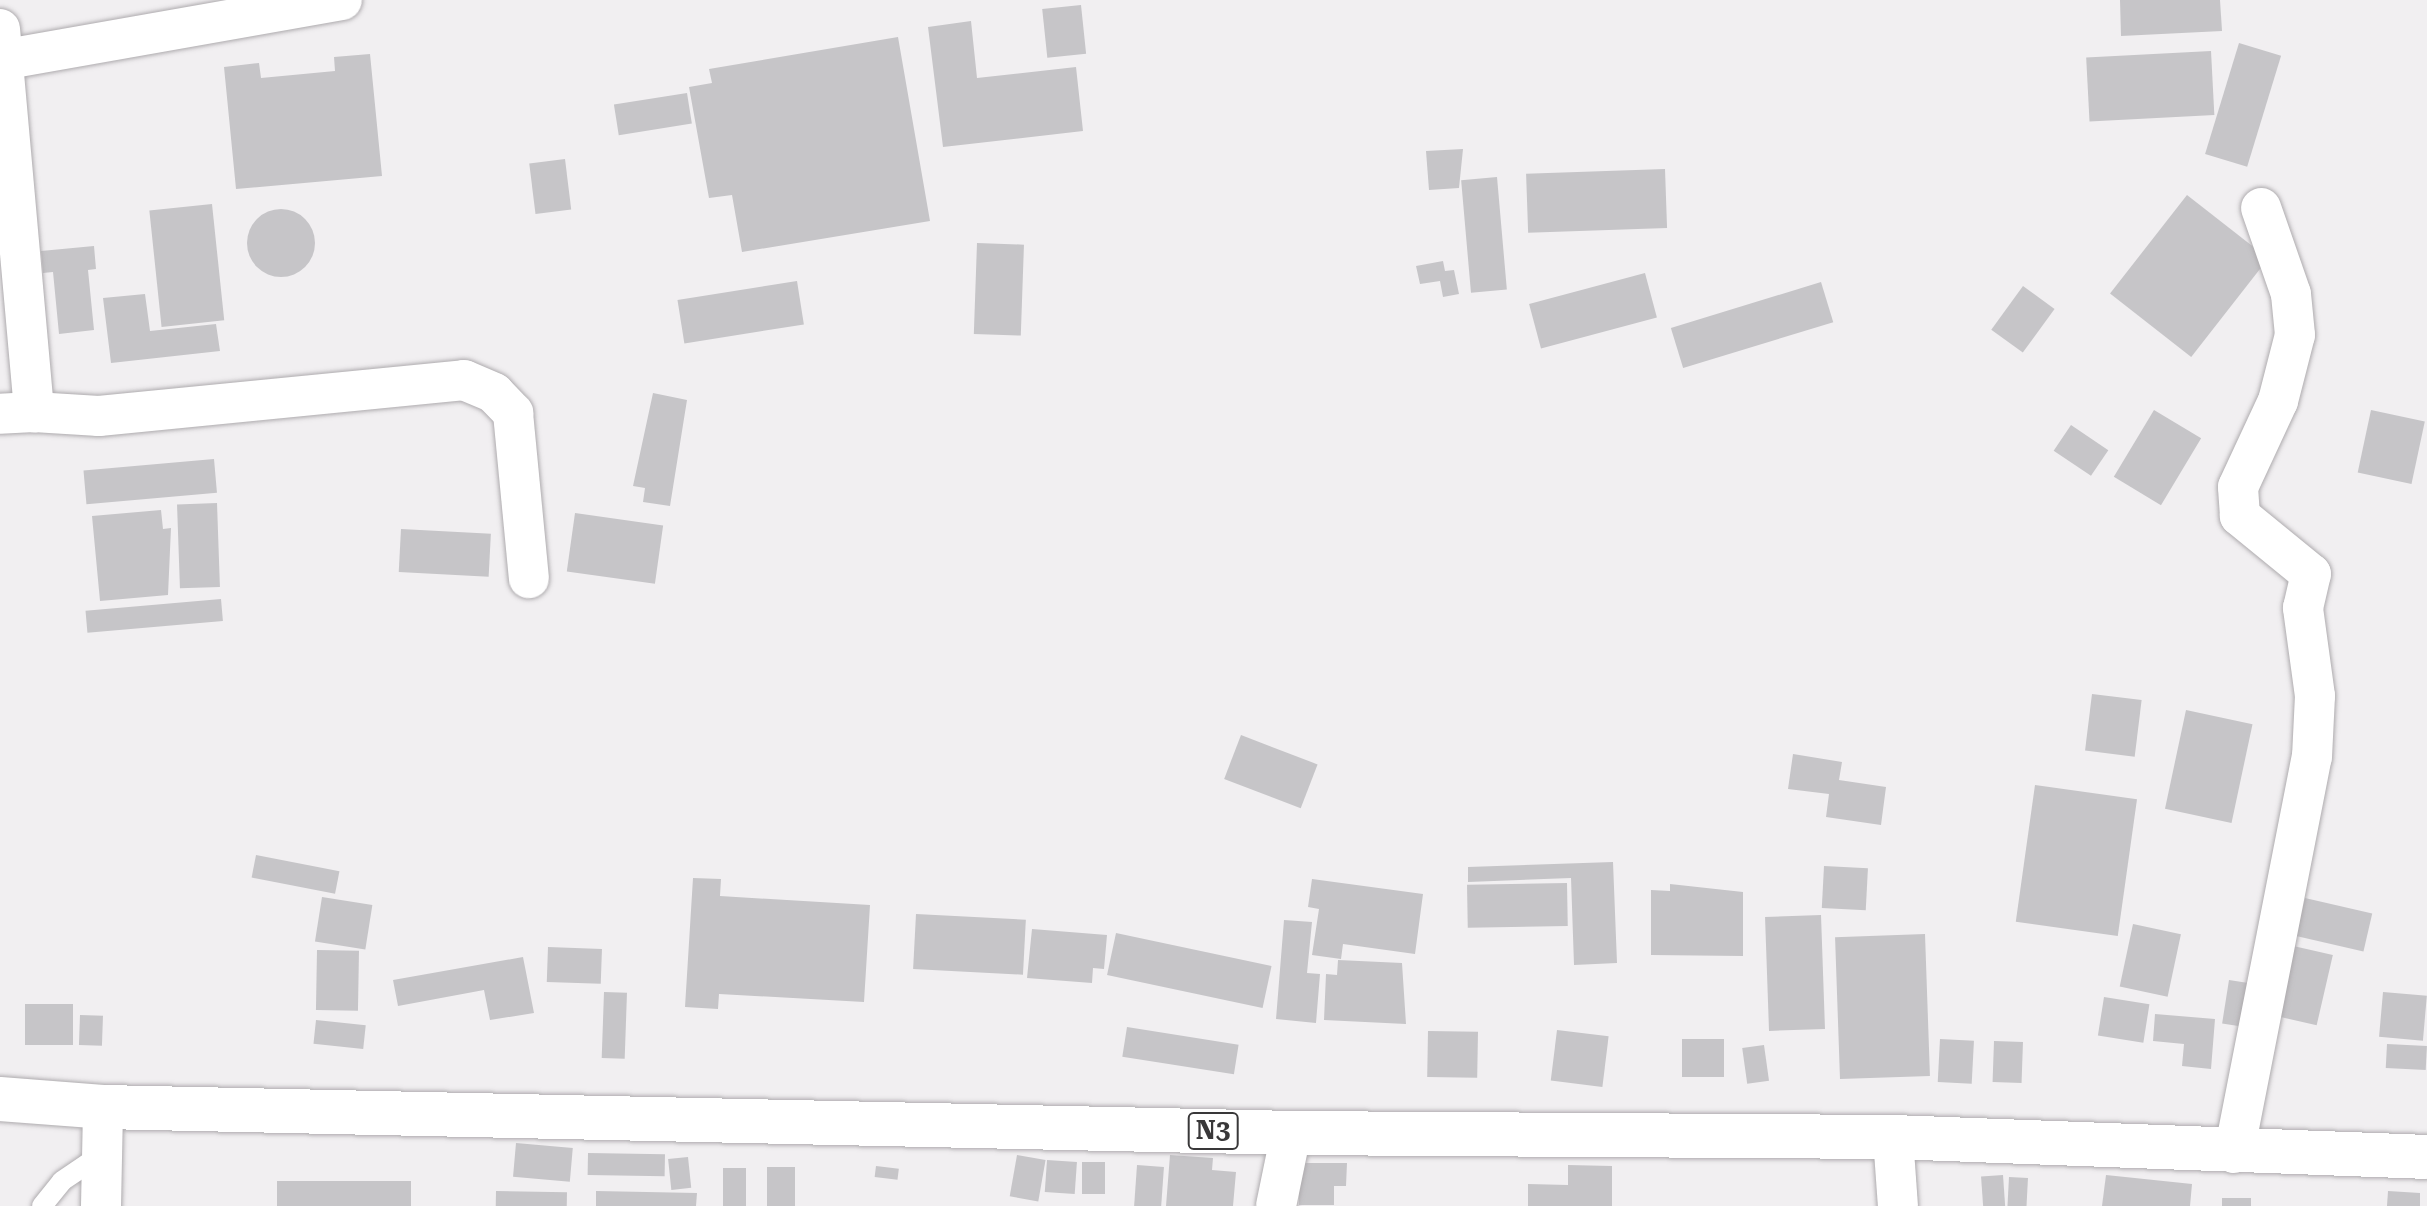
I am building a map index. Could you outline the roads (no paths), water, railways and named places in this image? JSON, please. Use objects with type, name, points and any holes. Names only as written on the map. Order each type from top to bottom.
[{"type":"main road","name":"N3","points":[[0,1099],[103,1107],[1291,1133],[1893,1137],[2234,1153],[2427,1157]]},
{"type":"street","points":[[342,0],[4,44],[17,413],[99,416],[464,380],[494,393],[513,413],[529,578]]},
{"type":"street","points":[[2234,1153],[2312,757],[2315,696],[2303,608],[2311,574],[2240,516],[2238,487],[2278,401],[2295,335],[2291,294],[2261,208]]},
{"type":"street","points":[[101,1206],[103,1107]]},
{"type":"street","points":[[1276,1206],[1291,1133]]},
{"type":"street","points":[[1893,1137],[1898,1206]]},
{"type":"lane","points":[[42,1206],[62,1181],[102,1154]]}]
